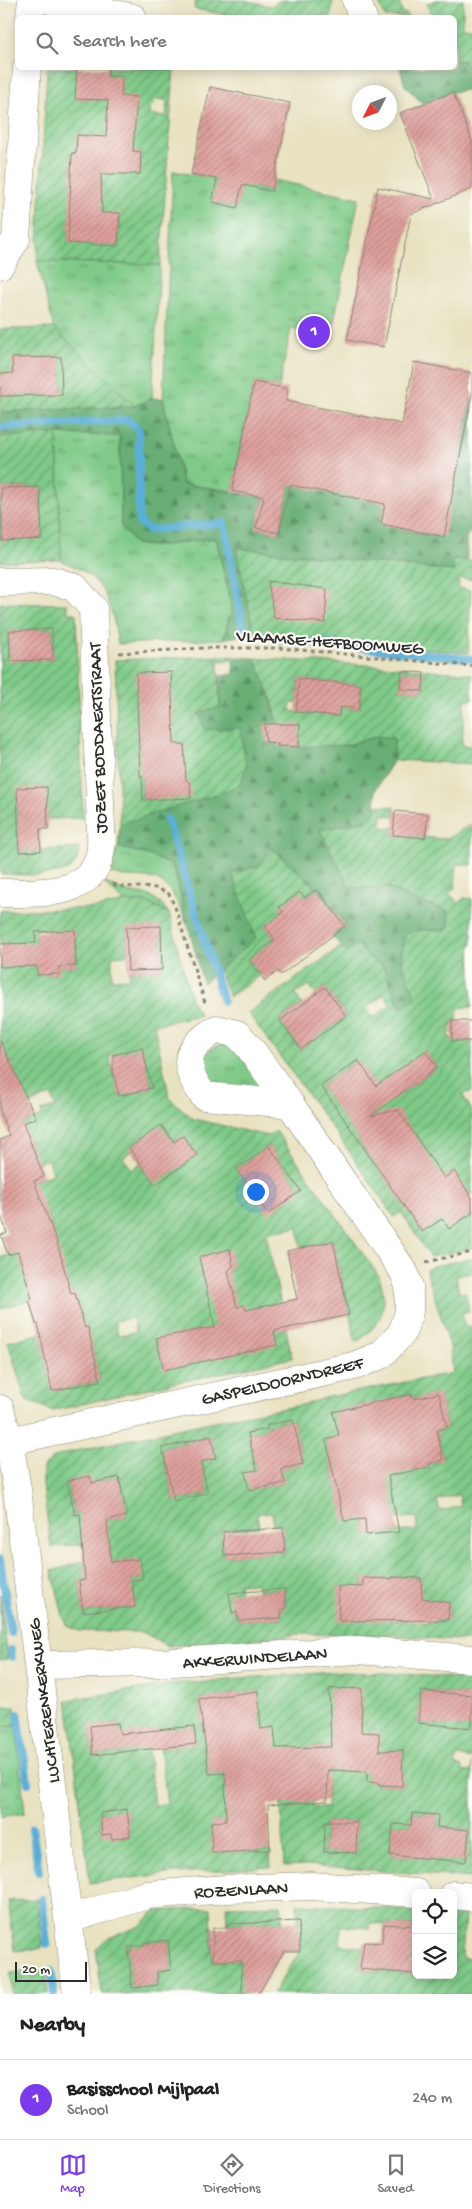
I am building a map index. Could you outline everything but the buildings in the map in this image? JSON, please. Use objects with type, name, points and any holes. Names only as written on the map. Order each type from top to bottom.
[{"type":"street","points":[[30,15],[32,0]]},
{"type":"street","points":[[50,0],[118,15]]},
{"type":"street","points":[[356,0],[362,15]]},
{"type":"street","points":[[0,266],[16,239],[27,70]]},
{"type":"street","name":"JOZEF BODDAERTSTRAAT","points":[[0,582],[53,581],[74,587],[93,608],[101,830],[100,854],[94,870]]},
{"type":"street","points":[[0,893],[52,891],[76,886],[94,870]]},
{"type":"street","points":[[217,1029],[198,1041],[189,1060],[191,1079],[204,1096],[290,1104]]},
{"type":"street","name":"GASPELDOORNDREEF","points":[[10,1441],[354,1366],[381,1354],[402,1333],[409,1312],[409,1286],[404,1272],[250,1048],[237,1034],[217,1029]]},
{"type":"street","name":"LUCHTERENKERKWEG","points":[[0,1409],[10,1441],[78,1994]]},
{"type":"street","name":"AKKERWINDELAAN","points":[[39,1665],[159,1663],[358,1650],[472,1659]]},
{"type":"street","name":"ROZENLAAN","points":[[69,1918],[147,1895],[227,1889],[311,1886],[412,1893]]},
{"type":"street","points":[[457,1895],[472,1897]]},
{"type":"path","name":"VLAAMSE-HEFBOOMWEG","points":[[96,654],[203,648],[280,648],[472,666]]},
{"type":"path","points":[[94,870],[118,886],[156,888],[169,894],[175,907],[207,1010],[217,1029]]},
{"type":"path","points":[[404,1272],[426,1262],[472,1252]]},
{"type":"green space","points":[[196,0],[244,0],[271,6],[281,0],[333,0],[331,15],[226,15],[194,9]]},
{"type":"green space","points":[[378,0],[398,0],[403,14],[406,13],[407,15],[384,15]]},
{"type":"green space","points":[[435,0],[463,0],[463,26],[472,27],[472,65],[469,67],[464,61],[457,60],[457,15],[431,15],[427,4]]},
{"type":"green space","points":[[457,60],[464,61],[469,67],[472,65],[472,89],[453,92],[423,104],[405,86],[401,70],[457,70]]},
{"type":"green space","points":[[47,70],[77,70],[76,99],[121,101],[122,77],[108,76],[108,70],[174,70],[160,265],[37,261]],"holes":[[[155,99],[167,100],[166,117],[150,115],[150,104],[154,105]],[[78,135],[95,136],[120,151],[141,152],[140,174],[71,172],[72,153],[76,153]],[[70,207],[102,209],[102,213],[120,214],[118,246],[68,243]]]},
{"type":"green space","points":[[173,171],[217,179],[212,202],[237,208],[242,185],[271,191],[274,180],[359,198],[331,336],[291,329],[279,387],[254,382],[232,491],[183,484],[163,399]]},
{"type":"green space","points":[[37,261],[160,265],[152,398],[135,406],[54,328]]},
{"type":"green space","points":[[54,328],[135,406],[0,412],[0,396],[62,395],[61,357],[13,358],[13,373],[0,374],[0,329]]},
{"type":"green space","points":[[472,395],[472,530],[466,537],[467,560],[454,559],[453,571],[237,548],[254,633],[223,639],[232,609],[216,538],[154,546],[135,544],[121,526],[120,436],[57,434],[0,437],[0,412],[135,406],[152,398],[163,399],[183,484],[264,497],[256,528],[279,533],[290,485],[390,480],[381,525],[443,537]]},
{"type":"green space","points":[[57,434],[120,436],[121,526],[135,544],[154,546],[216,538],[232,609],[223,639],[118,644],[110,607],[102,590],[89,575],[61,560]]},
{"type":"green space","points":[[57,434],[61,560],[0,562],[0,437]],"holes":[[[40,487],[42,539],[2,540],[1,488]]]},
{"type":"green space","points":[[236,548],[453,571],[454,559],[472,561],[472,580],[459,578],[458,588],[471,590],[468,653],[254,633]]},
{"type":"green space","points":[[0,603],[67,604],[68,613],[76,613],[83,818],[47,819],[46,787],[17,790],[19,851],[79,848],[77,858],[73,866],[59,873],[38,875],[0,874]],"holes":[[[52,629],[53,660],[10,661],[9,631]]]},
{"type":"green space","points":[[221,656],[398,667],[472,674],[472,700],[465,700],[462,745],[472,746],[472,764],[394,760],[394,738],[378,736],[347,745],[299,747],[299,736],[278,724],[271,697],[255,659],[218,661],[220,707],[199,713],[205,730],[240,728],[246,765],[240,785],[120,824],[115,660]],"holes":[[[402,671],[424,673],[423,691],[400,689]],[[299,679],[361,685],[359,709],[340,707],[339,716],[290,711],[291,703],[297,703]],[[184,744],[185,765],[180,781],[190,783],[143,800],[139,745]]]},
{"type":"green space","points":[[255,659],[271,702],[278,735],[278,746],[347,745],[378,736],[395,738],[394,760],[375,791],[376,812],[367,820],[320,830],[350,888],[386,886],[415,901],[447,910],[450,920],[447,930],[416,930],[401,960],[417,998],[400,1008],[383,967],[367,956],[359,944],[347,952],[332,936],[345,925],[317,889],[272,849],[258,866],[232,874],[257,938],[203,983],[173,866],[149,855],[118,847],[120,824],[214,795],[205,730],[199,712],[220,707],[220,676],[234,674],[233,660]]},
{"type":"green space","points":[[376,805],[395,807],[395,816],[382,815],[381,827],[394,828],[394,835],[446,839],[472,824],[472,865],[457,864],[455,888],[449,893],[458,903],[464,898],[472,899],[472,945],[470,945],[472,1007],[458,1008],[457,1021],[452,1021],[449,1038],[457,1039],[457,1041],[472,1041],[472,1091],[462,1094],[472,1111],[472,1194],[470,1195],[453,1171],[404,1205],[422,1232],[450,1213],[458,1223],[472,1213],[472,1248],[430,1257],[401,1212],[394,1217],[339,1137],[248,1013],[340,947],[347,952],[358,944],[367,956],[383,967],[400,1008],[416,998],[401,960],[405,934],[416,930],[447,930],[450,920],[447,910],[415,901],[386,886],[350,888],[320,830],[367,820],[376,812]],"holes":[[[309,985],[316,994],[325,987],[346,1016],[301,1049],[280,1020],[302,1004],[295,994]],[[384,995],[391,1004],[374,1018],[366,1008]],[[425,1051],[437,1067],[418,1082],[406,1065]],[[358,1060],[380,1092],[342,1115],[321,1086]],[[400,1114],[425,1149],[384,1178],[359,1142]]]},
{"type":"green space","points":[[118,847],[149,855],[173,866],[188,926],[174,896],[163,884],[148,878],[124,877],[110,873]]},
{"type":"green space","points":[[272,848],[317,889],[305,898],[299,892],[280,907],[283,912],[265,927],[281,947],[267,945],[249,960],[260,975],[229,997],[219,970],[256,938],[232,874],[258,866]]},
{"type":"green space","points":[[102,881],[121,890],[153,897],[169,913],[147,902],[124,902]]},
{"type":"green space","points":[[124,902],[147,902],[169,913],[192,1002],[200,1015],[154,1025],[170,1099],[194,1119],[268,1136],[276,1131],[379,1276],[384,1297],[382,1314],[373,1328],[356,1343],[333,1241],[301,1248],[298,1227],[266,1233],[292,1358],[53,1411],[25,1399],[8,1342],[83,1322],[75,1293],[71,1294],[26,1276],[32,1299],[0,1309],[0,1258],[55,1238],[47,1214],[0,1207],[0,1193],[53,1174],[48,1159],[26,1168],[0,1154],[31,1142],[23,1123],[42,1116],[41,1111],[55,1107],[51,1095],[0,1116],[0,1093],[22,1089],[8,1056],[0,1059],[0,967],[7,967],[0,944],[0,911],[96,908]],"holes":[[[161,927],[162,970],[129,971],[129,978],[112,979],[112,956],[127,955],[126,928]],[[48,929],[48,932],[75,931],[76,966],[59,967],[58,974],[38,975],[35,930]],[[142,1048],[152,1088],[119,1096],[109,1056]],[[161,1126],[174,1142],[183,1136],[197,1155],[155,1184],[141,1163],[132,1169],[123,1158],[131,1151],[129,1148]],[[270,1146],[301,1191],[236,1169]],[[133,1318],[136,1332],[118,1335],[115,1321]],[[199,1330],[205,1360],[164,1369],[156,1339]],[[92,1345],[100,1381],[53,1391],[45,1355]]]},
{"type":"green space","points":[[222,1044],[230,1047],[242,1058],[267,1094],[206,1087],[201,1057],[207,1051]]},
{"type":"green space","points":[[472,1258],[472,1273],[456,1276],[459,1293],[466,1292],[469,1311],[462,1313],[465,1327],[472,1326],[472,1641],[387,1635],[298,1634],[283,1637],[168,1646],[142,1632],[79,1631],[68,1626],[63,1616],[52,1571],[84,1561],[111,1559],[110,1543],[51,1547],[43,1487],[43,1467],[55,1457],[71,1452],[233,1417],[302,1405],[328,1397],[453,1373],[450,1346],[426,1270],[433,1266]],"holes":[[[411,1394],[413,1399],[439,1394],[447,1428],[437,1430],[443,1460],[429,1464],[390,1399]],[[364,1404],[376,1460],[350,1479],[335,1482],[326,1440],[339,1436],[334,1412]],[[293,1420],[303,1463],[281,1469],[284,1483],[261,1488],[248,1433],[267,1429],[267,1425]],[[211,1436],[215,1458],[201,1462],[208,1493],[174,1501],[162,1448]],[[119,1477],[127,1516],[98,1522],[95,1510],[75,1515],[67,1481],[92,1483]],[[459,1495],[461,1506],[440,1511],[437,1500]],[[272,1512],[273,1525],[282,1525],[285,1552],[224,1556],[221,1531],[259,1527],[257,1514]],[[416,1517],[417,1530],[366,1535],[365,1521]],[[140,1559],[142,1579],[132,1580],[134,1607],[83,1612],[79,1581],[99,1579],[107,1563]],[[421,1578],[421,1604],[435,1600],[449,1603],[448,1620],[434,1620],[434,1623],[388,1620],[363,1587],[363,1579]],[[256,1583],[257,1591],[285,1589],[285,1609],[281,1609],[281,1618],[238,1621],[237,1612],[232,1612],[240,1592],[239,1584]]]},
{"type":"green space","points":[[0,1594],[8,1659],[0,1660]]},
{"type":"green space","points":[[334,1672],[387,1673],[472,1679],[472,1695],[421,1691],[418,1723],[472,1727],[472,1759],[457,1756],[455,1765],[463,1767],[462,1771],[471,1772],[472,1763],[472,1878],[306,1865],[284,1866],[281,1804],[264,1781],[267,1819],[211,1822],[213,1853],[270,1851],[271,1867],[175,1873],[90,1883],[67,1700],[184,1682],[198,1683],[226,1679]],"holes":[[[258,1691],[261,1723],[203,1730],[199,1699]],[[118,1723],[122,1752],[93,1755],[90,1727]],[[158,1730],[167,1804],[154,1805],[146,1731]],[[333,1746],[339,1753],[339,1771],[307,1769],[307,1747]],[[391,1751],[403,1751],[402,1786],[379,1785],[379,1783],[367,1782],[368,1762]],[[208,1752],[250,1787],[225,1788],[225,1773],[209,1774]],[[314,1785],[328,1786],[327,1808],[313,1807]],[[127,1810],[130,1836],[112,1839],[111,1834],[102,1835],[100,1813]],[[413,1813],[437,1815],[437,1827],[469,1830],[466,1861],[390,1855],[393,1824],[411,1825]],[[325,1822],[357,1822],[356,1853],[324,1852]]]},
{"type":"green space","points":[[0,1707],[15,1707],[16,1725],[0,1727]]},
{"type":"green space","points":[[16,1725],[25,1813],[0,1817],[0,1727]]},
{"type":"green space","points":[[37,1899],[42,1948],[15,1951],[8,1901]]},
{"type":"green space","points":[[297,1904],[412,1910],[412,1926],[370,1923],[370,1928],[341,1926],[340,1945],[364,1947],[360,1969],[412,1974],[412,1979],[457,1979],[457,1913],[465,1914],[462,1958],[472,1959],[472,1994],[272,1994],[300,1951]]},
{"type":"green space","points":[[281,1905],[283,1922],[227,1924],[226,1906]]},
{"type":"green space","points":[[211,1908],[213,1961],[241,1961],[242,1980],[256,1979],[242,1994],[102,1994],[96,1949],[106,1939],[140,1926],[155,1911]],"holes":[[[168,1940],[171,1970],[157,1972],[158,1985],[132,1987],[128,1947]]]},
{"type":"green space","points":[[45,1970],[48,1994],[12,1994],[10,1973]]},
{"type":"waterway","points":[[0,427],[129,420],[139,431],[139,522],[149,530],[224,523],[244,634]]},
{"type":"waterway","points":[[276,639],[472,659]]},
{"type":"waterway","points":[[167,819],[223,1001]]},
{"type":"waterway","points":[[0,1560],[11,1633]]},
{"type":"waterway","points":[[11,1650],[12,1657]]},
{"type":"waterway","points":[[18,1714],[28,1783]]},
{"type":"waterway","points":[[32,1828],[39,1872]]},
{"type":"waterway","points":[[42,1899],[47,1944]]},
{"type":"waterway","points":[[51,1971],[54,1994]]},
{"type":"place","name":"Basisschool Mijlpaal","points":[[314,332]]}]
